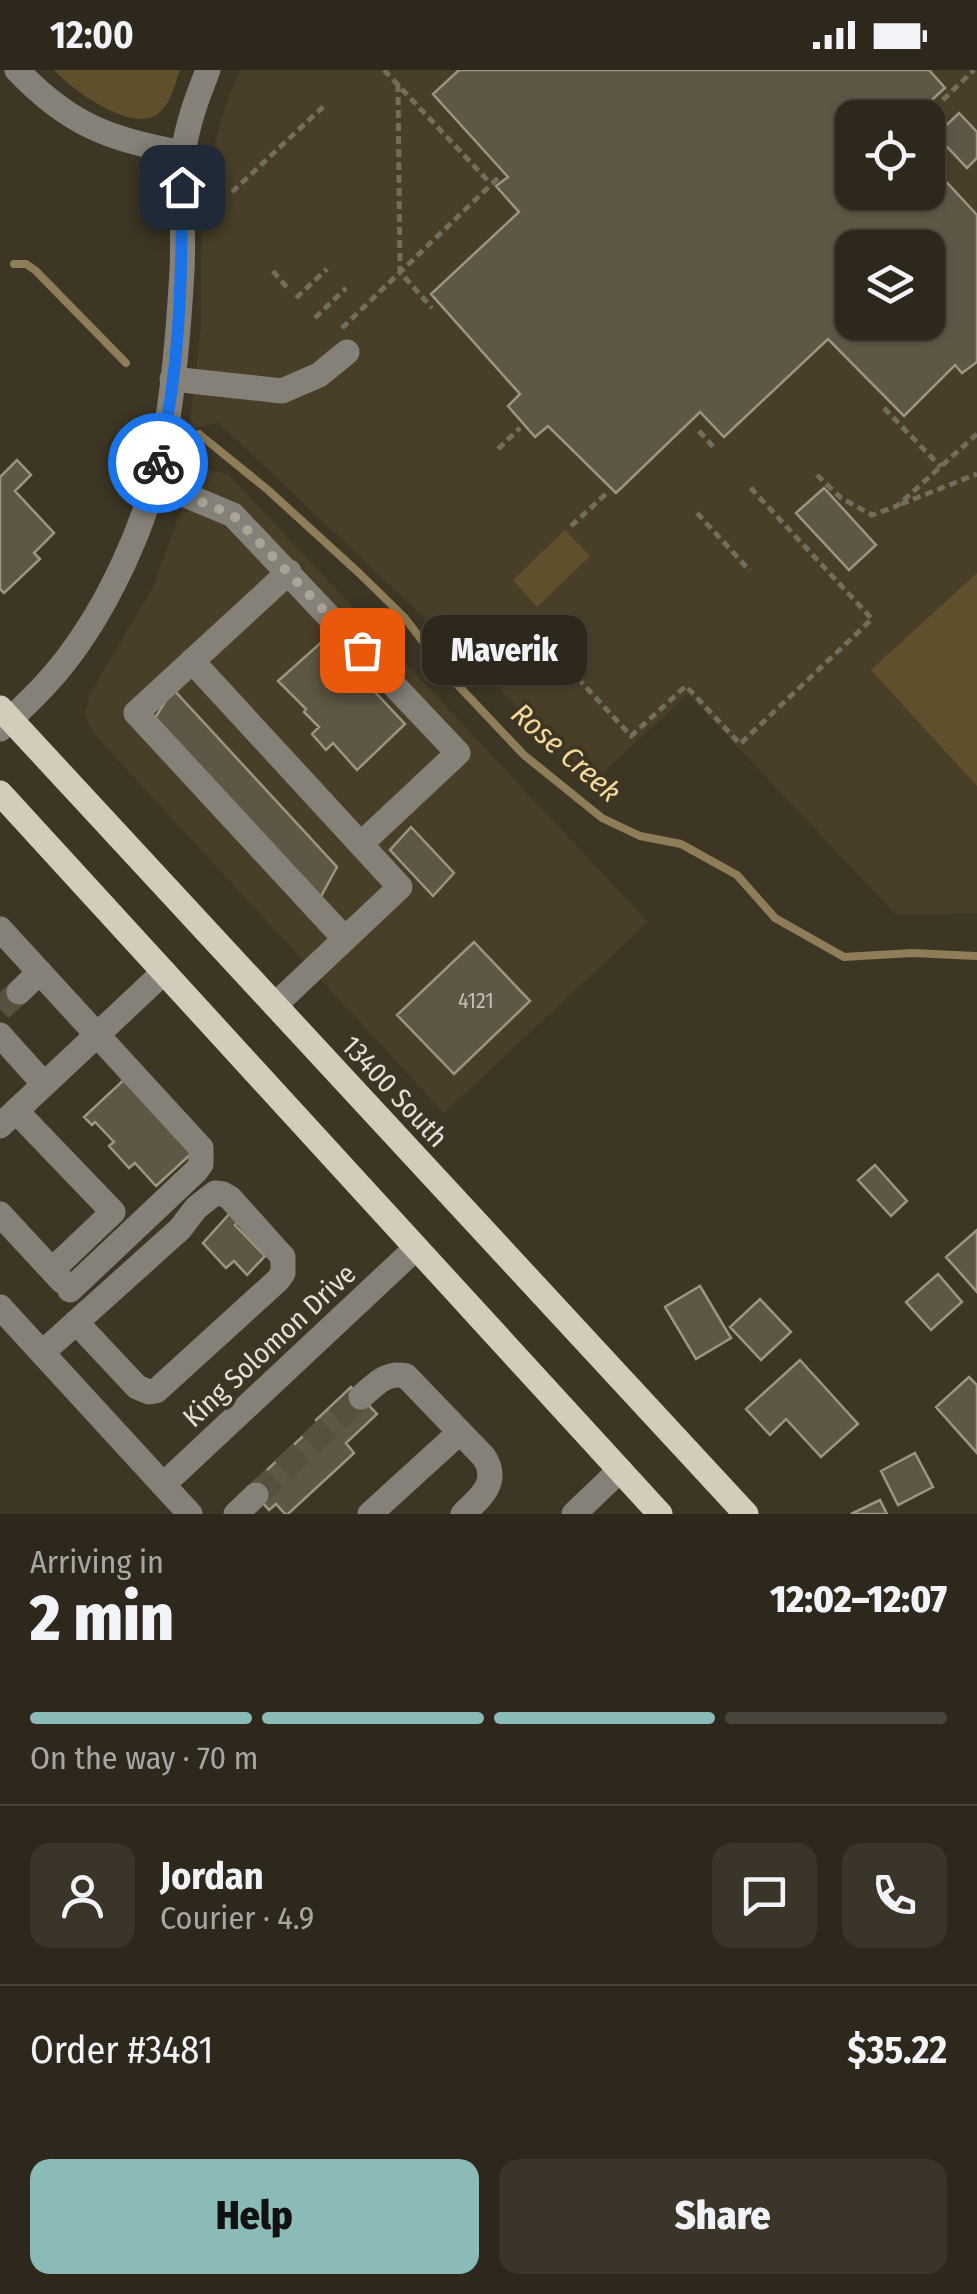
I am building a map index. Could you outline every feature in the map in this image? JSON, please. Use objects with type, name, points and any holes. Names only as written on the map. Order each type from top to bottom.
[{"type":"main road","name":"13400 South","points":[[3,719],[275,1005],[746,1514]]},
{"type":"main road","points":[[0,793],[660,1514]]},
{"type":"street","points":[[18,70],[47,99],[102,134],[184,153]]},
{"type":"street","points":[[3,719],[51,678],[98,610],[154,482],[166,430],[182,269],[184,153],[208,70]]},
{"type":"street","points":[[172,378],[282,391],[319,376],[340,344]]},
{"type":"street","points":[[154,482],[233,515],[458,753],[361,844]]},
{"type":"street","points":[[289,572],[136,713],[345,939]]},
{"type":"street","points":[[192,661],[400,887],[275,1005]]},
{"type":"street","points":[[6,947],[40,972],[197,1142],[202,1156],[196,1170],[70,1290]]},
{"type":"street","points":[[19,992],[40,972]]},
{"type":"street","points":[[52,1270],[113,1212],[8,1118],[164,972]]},
{"type":"street","points":[[0,1036],[44,1084]]},
{"type":"street","points":[[0,1214],[70,1290],[83,1317],[137,1387],[149,1392],[156,1391],[283,1273],[284,1257],[230,1198],[215,1193],[180,1228],[83,1317],[42,1353]]},
{"type":"street","name":"King Solomon Drive","points":[[163,1485],[416,1248]]},
{"type":"street","points":[[0,1306],[190,1514]]},
{"type":"street","points":[[361,1397],[388,1375],[406,1376],[484,1457],[490,1466],[489,1487],[463,1514]]},
{"type":"street","points":[[370,1514],[460,1432]]},
{"type":"street","points":[[574,1514],[620,1470]]},
{"type":"path","points":[[384,70],[492,184]]},
{"type":"path","points":[[943,100],[974,70]]},
{"type":"path","points":[[398,84],[400,272],[432,308]]},
{"type":"path","points":[[232,192],[325,105]]},
{"type":"path","points":[[340,344],[400,272],[498,178]]},
{"type":"path","points":[[296,298],[327,268]]},
{"type":"path","points":[[273,271],[289,290]]},
{"type":"path","points":[[315,318],[346,288]]},
{"type":"path","points":[[884,408],[941,468]]},
{"type":"path","points":[[498,449],[520,428]]},
{"type":"path","points":[[698,431],[716,450]]},
{"type":"path","points":[[897,506],[977,434]]},
{"type":"path","points":[[817,475],[841,498],[872,515],[977,474]]},
{"type":"path","points":[[560,660],[631,736],[686,686],[740,744],[872,619],[748,484]]},
{"type":"path","points":[[571,526],[607,493]]},
{"type":"path","points":[[697,513],[750,572]]},
{"type":"path","points":[[724,543],[734,534]]},
{"type":"shaded area","points":[[54,70],[180,70],[163,109],[148,118],[134,118],[88,98]]},
{"type":"shaded area","points":[[241,70],[977,70],[977,913],[896,915],[688,694],[595,780],[219,423],[189,429],[201,327],[206,198],[214,147],[229,95]]},
{"type":"shaded area","points":[[197,468],[228,474],[648,922],[444,1113],[94,734],[85,716],[89,695],[152,589]]},
{"type":"shaded area","points":[[565,530],[590,556],[537,607],[513,580]]},
{"type":"shaded area","points":[[977,573],[977,786],[871,670]]},
{"type":"building","points":[[459,70],[929,70],[945,88],[932,100],[835,100],[835,210],[945,210],[945,180],[977,215],[977,362],[962,373],[955,365],[904,416],[828,339],[724,437],[700,412],[616,493],[548,426],[535,437],[508,406],[520,394],[431,294],[519,212],[496,186],[508,177],[433,94]]},
{"type":"building","points":[[959,113],[977,132],[977,158],[967,168],[945,145],[945,126]]},
{"type":"building","points":[[17,460],[31,475],[15,491],[54,533],[34,553],[40,559],[4,593],[0,589],[0,477]]},
{"type":"building","points":[[824,488],[876,545],[849,570],[796,513]]},
{"type":"building","points":[[325,639],[405,724],[357,770],[333,743],[326,750],[312,734],[319,727],[278,681]]},
{"type":"building","points":[[173,689],[337,867],[320,898],[155,718]]},
{"type":"building","points":[[411,827],[454,873],[433,896],[390,850]]},
{"type":"building","points":[[474,942],[530,1001],[454,1074],[397,1015]]},
{"type":"building","points":[[129,1075],[192,1153],[156,1186],[135,1163],[129,1168],[109,1146],[114,1142],[95,1122],[92,1125],[84,1117]]},
{"type":"building","points":[[875,1165],[907,1201],[891,1216],[858,1180]]},
{"type":"building","points":[[231,1212],[240,1221],[235,1225],[265,1256],[247,1275],[234,1261],[226,1268],[203,1243]]},
{"type":"building","points":[[977,1230],[977,1292],[946,1257]]},
{"type":"building","points":[[938,1274],[962,1302],[931,1330],[906,1302]]},
{"type":"building","points":[[700,1286],[731,1338],[696,1359],[665,1307]]},
{"type":"building","points":[[760,1299],[791,1332],[761,1360],[730,1327]]},
{"type":"building","points":[[800,1360],[858,1424],[821,1457],[786,1419],[770,1435],[746,1409]]},
{"type":"building","points":[[969,1377],[977,1385],[977,1453],[936,1407]]},
{"type":"building","points":[[351,1387],[377,1414],[346,1443],[354,1453],[288,1514],[276,1504],[269,1510],[249,1487]]},
{"type":"building","points":[[915,1453],[933,1487],[898,1505],[881,1471]]},
{"type":"building","points":[[880,1500],[887,1514],[851,1514]]},
{"type":"waterway","name":"Rose Creek","points":[[14,264],[26,264],[35,270],[126,363]]},
{"type":"waterway","name":"Rose Creek","points":[[199,434],[359,573],[404,617],[452,679],[524,755],[602,818],[640,836],[681,844],[737,875],[775,918],[844,957],[912,953],[977,956]]},
{"type":"tunnel","points":[[0,1009],[19,992]]},
{"type":"tunnel","points":[[256,1495],[361,1397]]},
{"type":"way so far","points":[[158,463],[154,482],[233,515],[362,650]]},
{"type":"place","name":"Maverik","points":[[362,650]]},
{"type":"route","points":[[158,463],[166,430],[182,269],[182,187]]}]
